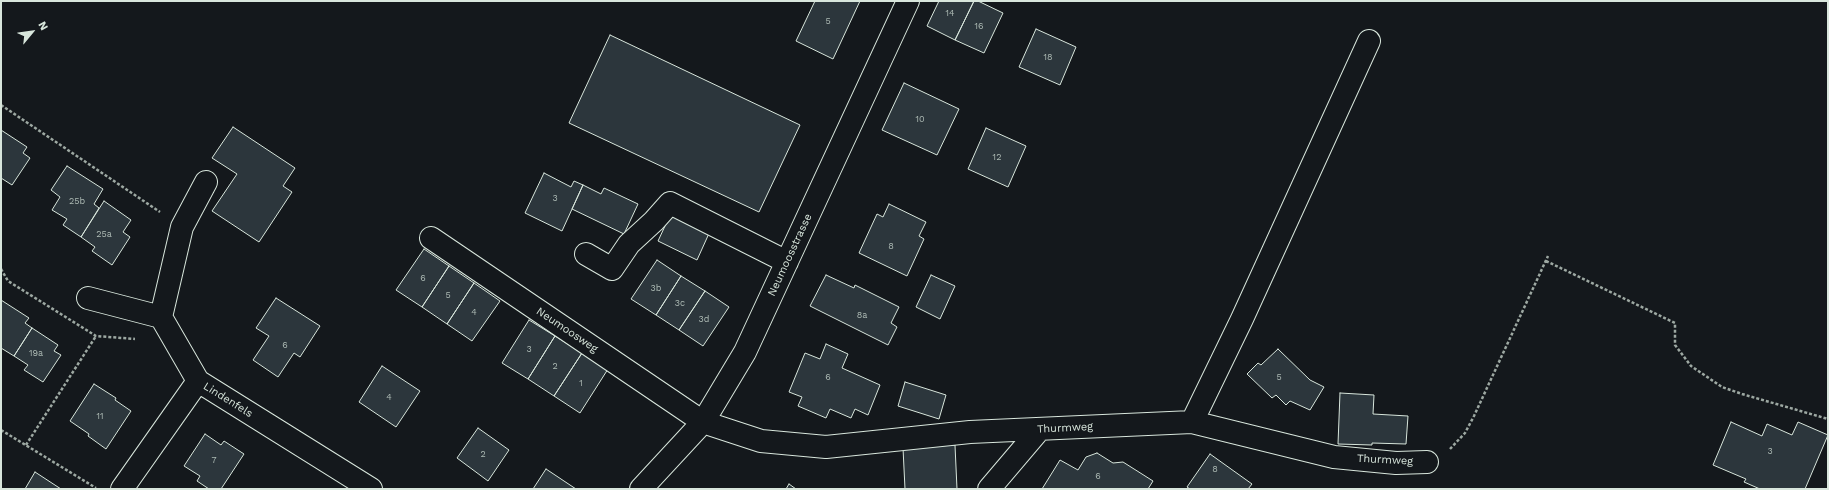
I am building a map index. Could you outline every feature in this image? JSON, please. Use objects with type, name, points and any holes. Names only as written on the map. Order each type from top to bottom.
[{"type":"street","name":"Neumoosstrasse","points":[[641,489],[703,422],[745,352],[908,1]]},
{"type":"street","points":[[1192,422],[1242,319],[1369,41]]},
{"type":"street","points":[[198,381],[161,317],[182,228],[206,182]]},
{"type":"street","points":[[586,254],[612,269],[629,244],[654,221],[670,203],[787,262]]},
{"type":"street","name":"Neumoosweg","points":[[431,238],[703,422]]},
{"type":"street","points":[[88,298],[161,317]]},
{"type":"street","name":"Lindenfels","points":[[122,489],[198,381],[370,489]]},
{"type":"street","name":"Thurmweg","points":[[703,422],[761,441],[826,447],[970,432],[1192,422],[1334,457],[1396,463],[1427,462]]},
{"type":"street","points":[[989,489],[1040,429]]},
{"type":"path","points":[[1,105],[182,228]]},
{"type":"path","points":[[1427,462],[1447,452],[1465,433],[1548,256]]},
{"type":"path","points":[[1546,262],[1675,323],[1675,345],[1691,366],[1722,387],[1828,418]]},
{"type":"path","points":[[26,445],[96,336]]},
{"type":"path","points":[[1,430],[97,489]]},
{"type":"building","points":[[815,1],[860,1],[833,59],[796,41]]},
{"type":"building","points":[[939,1],[974,1],[955,40],[927,26]]},
{"type":"building","points":[[974,1],[978,1],[1003,13],[984,53],[955,40]]},
{"type":"building","points":[[1036,29],[1076,47],[1060,85],[1019,67]]},
{"type":"building","points":[[610,35],[800,125],[759,212],[569,123]]},
{"type":"building","points":[[904,83],[959,109],[937,155],[882,130]]},
{"type":"building","points":[[233,127],[295,168],[283,186],[292,192],[259,242],[212,211],[237,174],[212,158]]},
{"type":"building","points":[[986,128],[1026,146],[1008,187],[968,169]]},
{"type":"building","points":[[1,130],[27,147],[23,153],[30,158],[12,185],[1,178]]},
{"type":"building","points":[[67,166],[103,189],[94,204],[99,208],[81,237],[63,225],[67,219],[52,210],[60,197],[51,190]]},
{"type":"building","points":[[544,173],[571,187],[574,181],[583,185],[562,231],[525,213]]},
{"type":"building","points":[[583,185],[601,194],[604,188],[638,204],[624,234],[572,209]]},
{"type":"building","points":[[104,201],[131,220],[123,232],[130,237],[112,265],[92,251],[95,247],[81,237]]},
{"type":"building","points":[[889,204],[926,222],[919,236],[924,239],[907,276],[859,253],[877,214],[883,217]]},
{"type":"building","points":[[672,211],[711,229],[697,260],[658,241]]},
{"type":"building","points":[[424,249],[449,266],[422,307],[396,290]]},
{"type":"building","points":[[657,260],[681,276],[656,315],[631,299]]},
{"type":"building","points":[[449,266],[474,283],[447,324],[422,307]]},
{"type":"building","points":[[826,275],[854,288],[855,285],[899,307],[891,323],[897,327],[888,345],[810,306]]},
{"type":"building","points":[[931,275],[955,286],[940,319],[916,307]]},
{"type":"building","points":[[681,276],[705,291],[679,330],[656,315]]},
{"type":"building","points":[[474,283],[500,301],[472,341],[447,324]]},
{"type":"building","points":[[705,291],[729,307],[703,346],[679,330]]},
{"type":"building","points":[[276,298],[320,326],[300,357],[294,353],[278,377],[253,360],[269,336],[256,328]]},
{"type":"building","points":[[1,300],[29,318],[25,323],[32,328],[14,356],[1,348]]},
{"type":"building","points":[[529,320],[555,336],[528,379],[502,363]]},
{"type":"building","points":[[32,328],[58,345],[54,351],[61,355],[43,382],[24,370],[28,365],[14,356]]},
{"type":"building","points":[[555,336],[582,353],[554,396],[528,379]]},
{"type":"building","points":[[826,344],[848,354],[842,368],[880,385],[868,415],[855,409],[851,418],[830,409],[826,418],[798,406],[802,397],[789,392],[805,353],[820,359]]},
{"type":"building","points":[[1278,349],[1310,380],[1324,387],[1310,410],[1290,401],[1286,405],[1276,395],[1272,398],[1247,374],[1258,363],[1261,365]]},
{"type":"building","points":[[582,353],[608,369],[580,413],[554,396]]},
{"type":"building","points":[[382,366],[420,391],[396,427],[359,402]]},
{"type":"building","points":[[905,382],[946,395],[939,419],[898,406]]},
{"type":"building","points":[[94,384],[116,398],[115,400],[131,411],[106,449],[88,436],[89,434],[70,421]]},
{"type":"building","points":[[1340,393],[1374,395],[1373,414],[1408,416],[1406,444],[1338,444]]},
{"type":"building","points":[[1731,422],[1762,436],[1767,424],[1792,435],[1798,422],[1828,435],[1805,489],[1760,489],[1744,482],[1746,479],[1713,465]]},
{"type":"building","points":[[478,428],[509,450],[488,481],[457,458]]},
{"type":"building","points":[[205,434],[221,445],[224,441],[244,454],[221,489],[209,489],[197,481],[200,476],[184,466]]},
{"type":"building","points":[[955,445],[957,489],[905,489],[903,448]]},
{"type":"building","points":[[1097,453],[1113,463],[1123,462],[1153,481],[1148,489],[1042,489],[1060,460],[1078,470],[1086,457]]},
{"type":"building","points":[[1210,454],[1252,484],[1248,489],[1190,489],[1187,487]]},
{"type":"building","points":[[546,469],[576,489],[533,489]]},
{"type":"building","points":[[35,472],[61,489],[25,489]]},
{"type":"building","points":[[789,484],[796,489],[786,489]]}]
